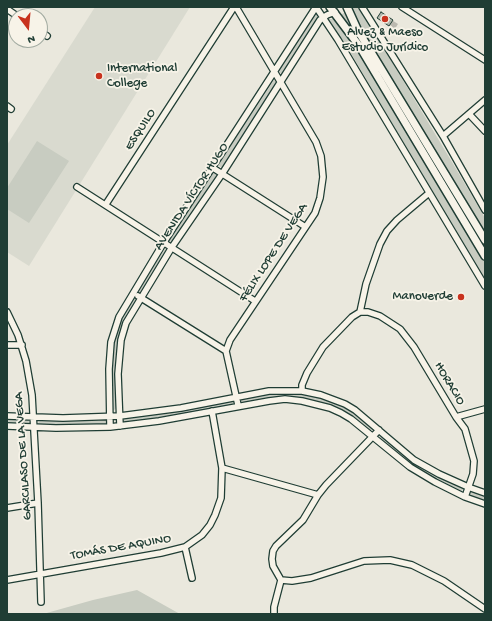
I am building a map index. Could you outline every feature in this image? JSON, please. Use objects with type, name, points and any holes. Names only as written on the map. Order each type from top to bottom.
[{"type":"main road","points":[[332,9],[340,11],[346,7],[363,38],[485,240]]},
{"type":"main road","points":[[332,9],[360,47],[485,256]]},
{"type":"street","name":"FÉLIX LOPE DE VEGA","points":[[226,351],[230,340],[255,301],[304,226],[315,213],[320,198],[323,177],[321,156],[316,142],[235,7]]},
{"type":"street","name":"ESQUILO","points":[[106,204],[235,7]]},
{"type":"street","name":"AVENIDA VÍCTOR HUGO","points":[[110,427],[109,369],[111,342],[119,317],[164,242],[316,7]]},
{"type":"street","points":[[316,7],[338,40],[485,286]]},
{"type":"street","points":[[362,7],[443,136],[485,210]]},
{"type":"street","points":[[402,7],[485,60]]},
{"type":"street","name":"AVENIDA VÍCTOR HUGO","points":[[120,426],[118,374],[121,340],[126,322],[172,247],[222,174],[280,81],[323,18],[332,9]]},
{"type":"street","points":[[443,136],[485,100]]},
{"type":"street","points":[[469,114],[485,131]]},
{"type":"street","points":[[213,168],[304,226]]},
{"type":"street","points":[[77,187],[106,204],[255,301]]},
{"type":"street","points":[[302,391],[302,385],[307,373],[323,347],[352,317],[360,312],[366,284],[380,244],[388,231],[397,220],[429,193]]},
{"type":"street","points":[[133,292],[226,351],[238,406]]},
{"type":"street","name":"GARCILASO DE LA VEGA","points":[[7,312],[22,345],[32,395],[38,503],[41,602]]},
{"type":"street","name":"HORACIO","points":[[360,312],[368,312],[380,316],[400,329],[414,347],[464,429],[474,461],[474,474],[465,497]]},
{"type":"street","points":[[7,345],[22,345]]},
{"type":"street","points":[[7,416],[33,418],[120,416],[181,408],[269,390],[302,391],[321,395],[345,404],[355,410],[414,460],[438,474],[468,488],[485,493]]},
{"type":"street","points":[[7,426],[56,428],[110,427],[159,421],[285,399],[302,401],[330,408],[351,418],[410,467],[465,497],[485,504]]},
{"type":"street","points":[[456,417],[485,409]]},
{"type":"street","name":"TOMÁS DE AQUINO","points":[[7,580],[161,553],[185,547],[202,535],[215,516],[221,498],[222,468],[212,411]]},
{"type":"street","points":[[274,614],[274,607],[281,580],[273,566],[273,550],[303,520],[326,485],[379,430]]},
{"type":"street","points":[[222,468],[318,495]]},
{"type":"street","points":[[7,508],[38,503]]},
{"type":"street","points":[[185,547],[192,578]]},
{"type":"street","points":[[281,580],[292,581],[311,578],[364,561],[390,560],[412,565],[444,580],[485,608]]},
{"type":"shaded area","name":"International College","points":[[95,7],[190,7],[29,266],[7,252],[7,145]]},
{"type":"shaded area","points":[[351,7],[359,7],[485,218],[485,236],[364,34]]},
{"type":"shaded area","points":[[346,12],[485,248],[485,251],[362,46],[340,15]]},
{"type":"shaded area","points":[[316,13],[319,17],[283,73],[280,73],[279,70]]},
{"type":"shaded area","points":[[325,19],[334,19],[338,21],[360,53],[435,181],[485,262],[485,281],[352,55]]},
{"type":"shaded area","points":[[274,80],[276,83],[222,168],[218,165]]},
{"type":"shaded area","points":[[37,141],[69,161],[29,223],[7,209],[7,188]]},
{"type":"shaded area","points":[[214,172],[218,175],[172,243],[169,240]]},
{"type":"shaded area","points":[[165,249],[167,251],[142,293],[140,293],[138,290]]},
{"type":"shaded area","points":[[134,297],[137,297],[138,299],[119,340],[116,365],[117,408],[112,410],[112,365],[114,340],[121,317]]},
{"type":"shaded area","points":[[269,393],[302,393],[335,402],[354,412],[373,428],[370,431],[352,416],[333,407],[302,398],[269,398],[243,402],[240,400]]},
{"type":"shaded area","points":[[232,400],[232,405],[182,415],[123,423],[122,418]]},
{"type":"shaded area","points":[[7,419],[28,420],[30,423],[28,425],[7,423]]},
{"type":"shaded area","points":[[106,419],[106,424],[40,426],[38,423],[40,421]]},
{"type":"shaded area","points":[[382,435],[413,461],[462,487],[463,490],[460,492],[436,481],[410,465],[380,439]]},
{"type":"shaded area","points":[[472,491],[485,495],[485,501],[470,496],[469,493]]},
{"type":"shaded area","points":[[137,590],[180,614],[43,614],[93,600]]},
{"type":"building","name":"Alvez & Maeso Estudio Jurídico","points":[[381,12],[393,20],[389,26],[377,18]]},
{"type":"place","name":"Alvez & Maeso Estudio Jurídico","points":[[385,19]]},
{"type":"place","name":"International College","points":[[99,76]]},
{"type":"place","name":"Manoverde","points":[[461,297]]}]
